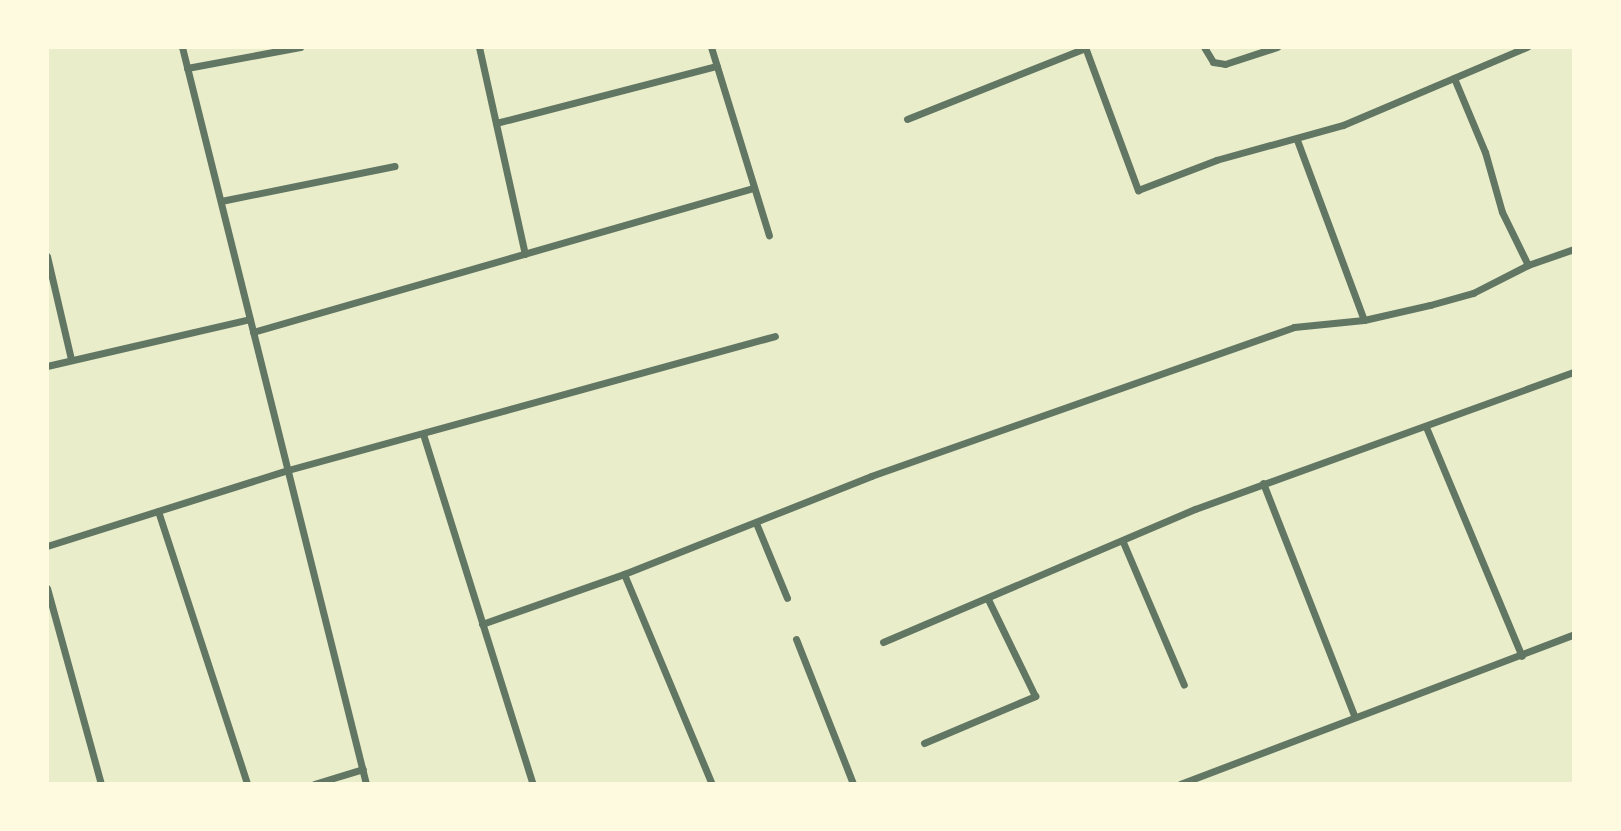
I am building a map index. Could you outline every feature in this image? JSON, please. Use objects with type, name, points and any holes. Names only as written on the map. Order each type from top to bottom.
[{"type":"street","points":[[182,47],[366,784]]},
{"type":"street","points":[[187,68],[300,47]]},
{"type":"street","points":[[480,47],[525,254]]},
{"type":"street","points":[[710,47],[769,235]]},
{"type":"street","points":[[1204,47],[1213,62],[1225,64],[1277,47]]},
{"type":"street","points":[[907,119],[1085,48],[1138,190],[1216,160],[1297,140],[1527,47]]},
{"type":"street","points":[[496,123],[716,66]]},
{"type":"street","points":[[1454,78],[1485,152],[1502,212],[1528,264]]},
{"type":"street","points":[[1297,140],[1364,320]]},
{"type":"street","points":[[220,201],[394,166]]},
{"type":"street","points":[[253,332],[753,188]]},
{"type":"street","points":[[482,624],[624,574],[871,476],[1294,327],[1364,320],[1473,293],[1528,264],[1574,249]]},
{"type":"street","points":[[47,256],[71,359]]},
{"type":"street","points":[[47,366],[250,318]]},
{"type":"street","points":[[47,546],[288,470],[775,336]]},
{"type":"street","points":[[883,642],[1263,483],[1574,372]]},
{"type":"street","points":[[1426,427],[1522,656]]},
{"type":"street","points":[[422,434],[533,784]]},
{"type":"street","points":[[1263,483],[1354,715]]},
{"type":"street","points":[[158,511],[247,784]]},
{"type":"street","points":[[757,523],[787,598]]},
{"type":"street","points":[[1123,542],[1185,685]]},
{"type":"street","points":[[624,574],[712,784]]},
{"type":"street","points":[[47,588],[101,784]]},
{"type":"street","points":[[924,743],[1035,696],[988,599]]},
{"type":"street","points":[[1180,784],[1354,715],[1522,656],[1574,634]]},
{"type":"street","points":[[796,639],[853,784]]},
{"type":"street","points":[[314,784],[363,769]]}]
